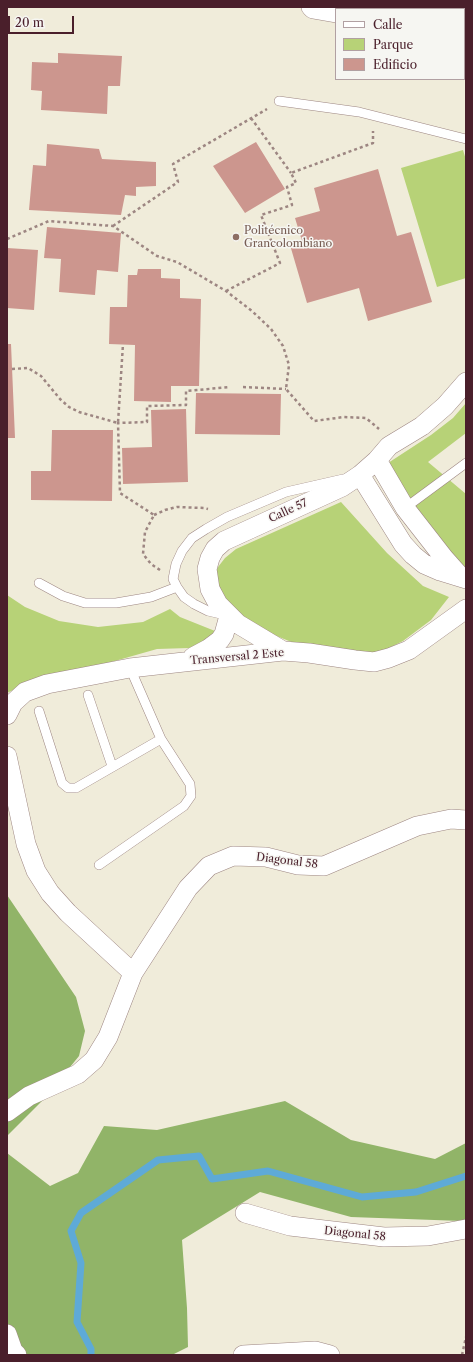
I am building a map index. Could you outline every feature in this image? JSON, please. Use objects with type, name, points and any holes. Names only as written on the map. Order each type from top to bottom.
[{"type":"street","points":[[311,7],[313,9],[335,13]]},
{"type":"street","name":"Calle 57","points":[[283,652],[238,624],[218,604],[210,589],[207,569],[210,558],[215,549],[224,541],[342,487],[360,475],[383,453],[434,416],[466,382]]},
{"type":"street","points":[[383,453],[405,508],[444,558],[463,577]]},
{"type":"street","points":[[360,475],[403,544],[413,555],[424,564],[440,571],[463,577]]},
{"type":"street","name":"Transversal 2 Este","points":[[7,715],[13,703],[25,692],[47,684],[130,668],[185,661],[283,652],[309,653],[374,662],[409,650],[466,609]]},
{"type":"street","name":"Transversal 2 Este","points":[[185,661],[216,645],[224,634],[229,616]]},
{"type":"street","points":[[7,756],[26,844],[36,871],[50,893],[68,913],[133,973]]},
{"type":"street","name":"Diagonal 58","points":[[7,1112],[29,1096],[78,1074],[94,1060],[108,1037],[133,973],[188,888],[209,866],[233,856],[266,857],[298,865],[324,866],[417,826],[451,819],[466,820]]},
{"type":"street","name":"Diagonal 58","points":[[245,1213],[290,1226],[384,1237],[428,1236],[466,1229]]},
{"type":"street","points":[[7,1334],[17,1355]]},
{"type":"street","points":[[243,1355],[315,1351],[330,1355]]},
{"type":"lane","points":[[279,101],[359,112],[466,140]]},
{"type":"lane","points":[[405,508],[465,467]]},
{"type":"lane","points":[[229,616],[208,611],[194,604],[184,597],[175,583],[176,564],[182,551],[192,538],[227,517],[286,492],[360,475]]},
{"type":"lane","points":[[39,583],[63,596],[85,602],[116,603],[151,597],[175,583]]},
{"type":"lane","points":[[99,864],[184,806],[191,796],[190,784],[161,739],[130,668]]},
{"type":"lane","points":[[88,695],[112,766]]},
{"type":"lane","points":[[39,711],[62,782],[68,788],[76,788],[161,739]]},
{"type":"path","points":[[113,226],[178,182],[173,164],[279,101]]},
{"type":"path","points":[[292,173],[373,143],[373,116]]},
{"type":"path","points":[[226,291],[280,263],[261,215],[292,205],[287,187],[296,183],[292,173],[251,118]]},
{"type":"path","points":[[7,239],[49,221],[113,226],[157,256],[177,262],[226,291],[252,310],[271,329],[283,346],[289,365],[286,389]]},
{"type":"path","points":[[122,344],[118,423],[120,493],[154,515]]},
{"type":"path","points":[[12,369],[28,368],[40,376],[60,399],[74,410],[118,423],[147,422],[147,406],[186,405],[186,391],[230,387]]},
{"type":"path","points":[[243,387],[286,389],[314,421],[344,417],[366,418],[381,431],[383,453]]},
{"type":"path","points":[[175,583],[151,564],[143,554],[144,532],[154,515],[177,507],[190,507],[204,508],[227,517]]},
{"type":"path","points":[[462,1355],[466,1337]]},
{"type":"green space","points":[[396,7],[466,7],[466,36],[465,8]]},
{"type":"green space","points":[[463,150],[466,160],[466,278],[437,287],[401,168]]},
{"type":"green space","points":[[466,403],[466,433],[428,462],[466,494],[466,568],[454,563],[385,465],[431,435],[453,418]]},
{"type":"green space","points":[[341,502],[387,553],[423,586],[449,597],[431,620],[403,641],[379,653],[349,654],[304,647],[259,629],[228,609],[213,581],[218,567],[225,558],[236,549]]},
{"type":"green space","points":[[7,595],[25,607],[59,621],[98,627],[143,622],[170,609],[180,617],[215,631],[204,643],[189,648],[157,649],[7,693]]},
{"type":"green space","points":[[7,895],[76,997],[85,1031],[79,1056],[45,1098],[7,1136]]},
{"type":"green space","points":[[285,1101],[351,1140],[435,1159],[466,1143],[466,1220],[351,1217],[260,1192],[182,1240],[188,1347],[172,1355],[7,1355],[7,1153],[50,1186],[78,1173],[104,1126],[157,1130]]},
{"type":"building","points":[[58,53],[122,56],[120,86],[108,86],[107,114],[41,110],[42,91],[31,90],[32,62],[58,63]]},
{"type":"building","points":[[256,142],[285,189],[245,213],[213,166]]},
{"type":"building","points":[[47,144],[99,149],[102,159],[156,162],[156,186],[136,187],[136,196],[125,195],[121,215],[29,210],[33,165],[46,166]]},
{"type":"building","points":[[378,169],[397,236],[411,232],[432,302],[368,321],[359,288],[307,303],[290,245],[302,241],[295,218],[320,211],[314,188]]},
{"type":"building","points":[[47,227],[121,233],[118,272],[97,270],[95,295],[59,292],[61,259],[44,258]]},
{"type":"building","points":[[7,248],[38,250],[34,310],[7,308]]},
{"type":"building","points":[[138,269],[161,269],[161,278],[180,279],[180,298],[201,299],[199,386],[171,386],[171,402],[134,401],[135,345],[109,344],[110,307],[127,307],[128,275],[137,275]]},
{"type":"building","points":[[7,344],[11,344],[15,438],[7,438]]},
{"type":"building","points":[[196,393],[281,394],[280,435],[195,434]]},
{"type":"building","points":[[186,409],[188,482],[123,484],[122,448],[152,447],[151,410]]},
{"type":"building","points":[[52,430],[113,430],[112,501],[31,500],[31,471],[51,471]]},
{"type":"waterway","points":[[91,1355],[91,1349],[77,1322],[81,1263],[71,1231],[81,1213],[158,1160],[199,1156],[212,1179],[268,1171],[362,1197],[416,1192],[466,1176]]},
{"type":"place","name":"Politécnico Grancolombiano","points":[[236,237]]}]
